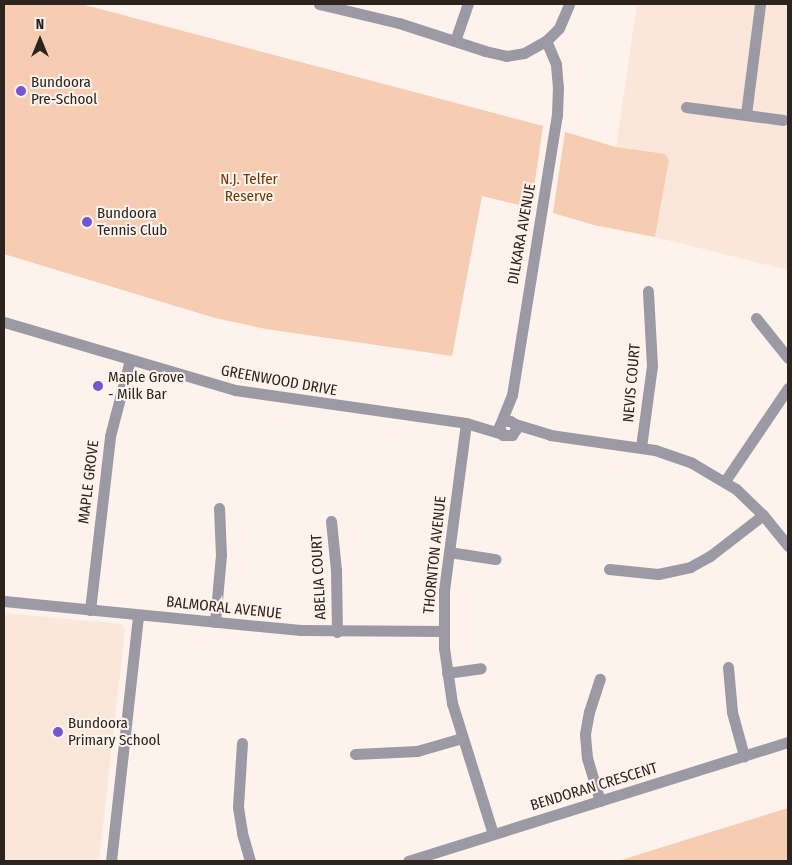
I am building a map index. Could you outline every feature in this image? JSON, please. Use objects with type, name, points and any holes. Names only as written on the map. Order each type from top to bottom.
[{"type":"street","points":[[319,4],[336,6],[399,23],[506,56],[524,53],[543,43],[559,28],[569,4]]},
{"type":"street","points":[[455,41],[468,4]]},
{"type":"street","points":[[746,114],[760,4]]},
{"type":"street","name":"DILKARA AVENUE","points":[[508,427],[556,115],[558,79],[543,43]]},
{"type":"street","points":[[686,107],[783,120]]},
{"type":"street","name":"NEVIS COURT","points":[[641,448],[652,366],[648,291]]},
{"type":"street","points":[[756,318],[788,358]]},
{"type":"street","name":"GREENWOOD DRIVE","points":[[4,322],[250,394],[508,427],[641,448],[692,463],[724,481],[763,515],[788,546]]},
{"type":"street","name":"MAPLE GROVE","points":[[90,610],[110,436],[130,360]]},
{"type":"street","points":[[724,481],[788,388]]},
{"type":"street","name":"THORNTON AVENUE","points":[[466,423],[444,592],[443,631],[452,703],[493,834]]},
{"type":"street","points":[[215,622],[221,555],[219,508]]},
{"type":"street","points":[[609,569],[652,574],[684,569],[710,556],[763,515]]},
{"type":"street","name":"ABELIA COURT","points":[[331,520],[336,570],[337,632]]},
{"type":"street","points":[[449,552],[495,559]]},
{"type":"street","name":"BALMORAL AVENUE","points":[[4,601],[138,615],[337,632],[443,631]]},
{"type":"street","points":[[111,861],[138,615]]},
{"type":"street","points":[[728,666],[732,712],[744,756]]},
{"type":"street","points":[[447,673],[481,668]]},
{"type":"street","points":[[600,679],[589,712],[585,734],[587,758],[600,801]]},
{"type":"street","points":[[354,754],[417,751],[462,738]]},
{"type":"street","name":"BENDORAN CRESCENT","points":[[408,861],[788,742]]},
{"type":"street","points":[[242,743],[238,807],[242,833],[250,861]]},
{"type":"shaded area","points":[[637,4],[788,4],[788,270],[655,237],[669,160],[616,147]]},
{"type":"shaded area","name":"Bundoora Primary School","points":[[4,613],[121,624],[125,629],[99,861],[4,861]]},
{"type":"green space","name":"N.J. Telfer Reserve","points":[[4,4],[81,4],[543,126],[531,208],[482,196],[452,356],[266,329],[215,318],[4,254]]},
{"type":"green space","points":[[565,132],[616,147],[665,154],[669,160],[655,237],[594,225],[553,213]]},
{"type":"green space","points":[[788,808],[788,861],[618,861]]},
{"type":"place","name":"Bundoora Pre-School","points":[[21,91]]},
{"type":"place","name":"Bundoora Tennis Club","points":[[87,222]]},
{"type":"place","name":"Maple Grove - Milk Bar","points":[[98,386]]},
{"type":"place","name":"Bundoora Primary School","points":[[58,732]]}]
